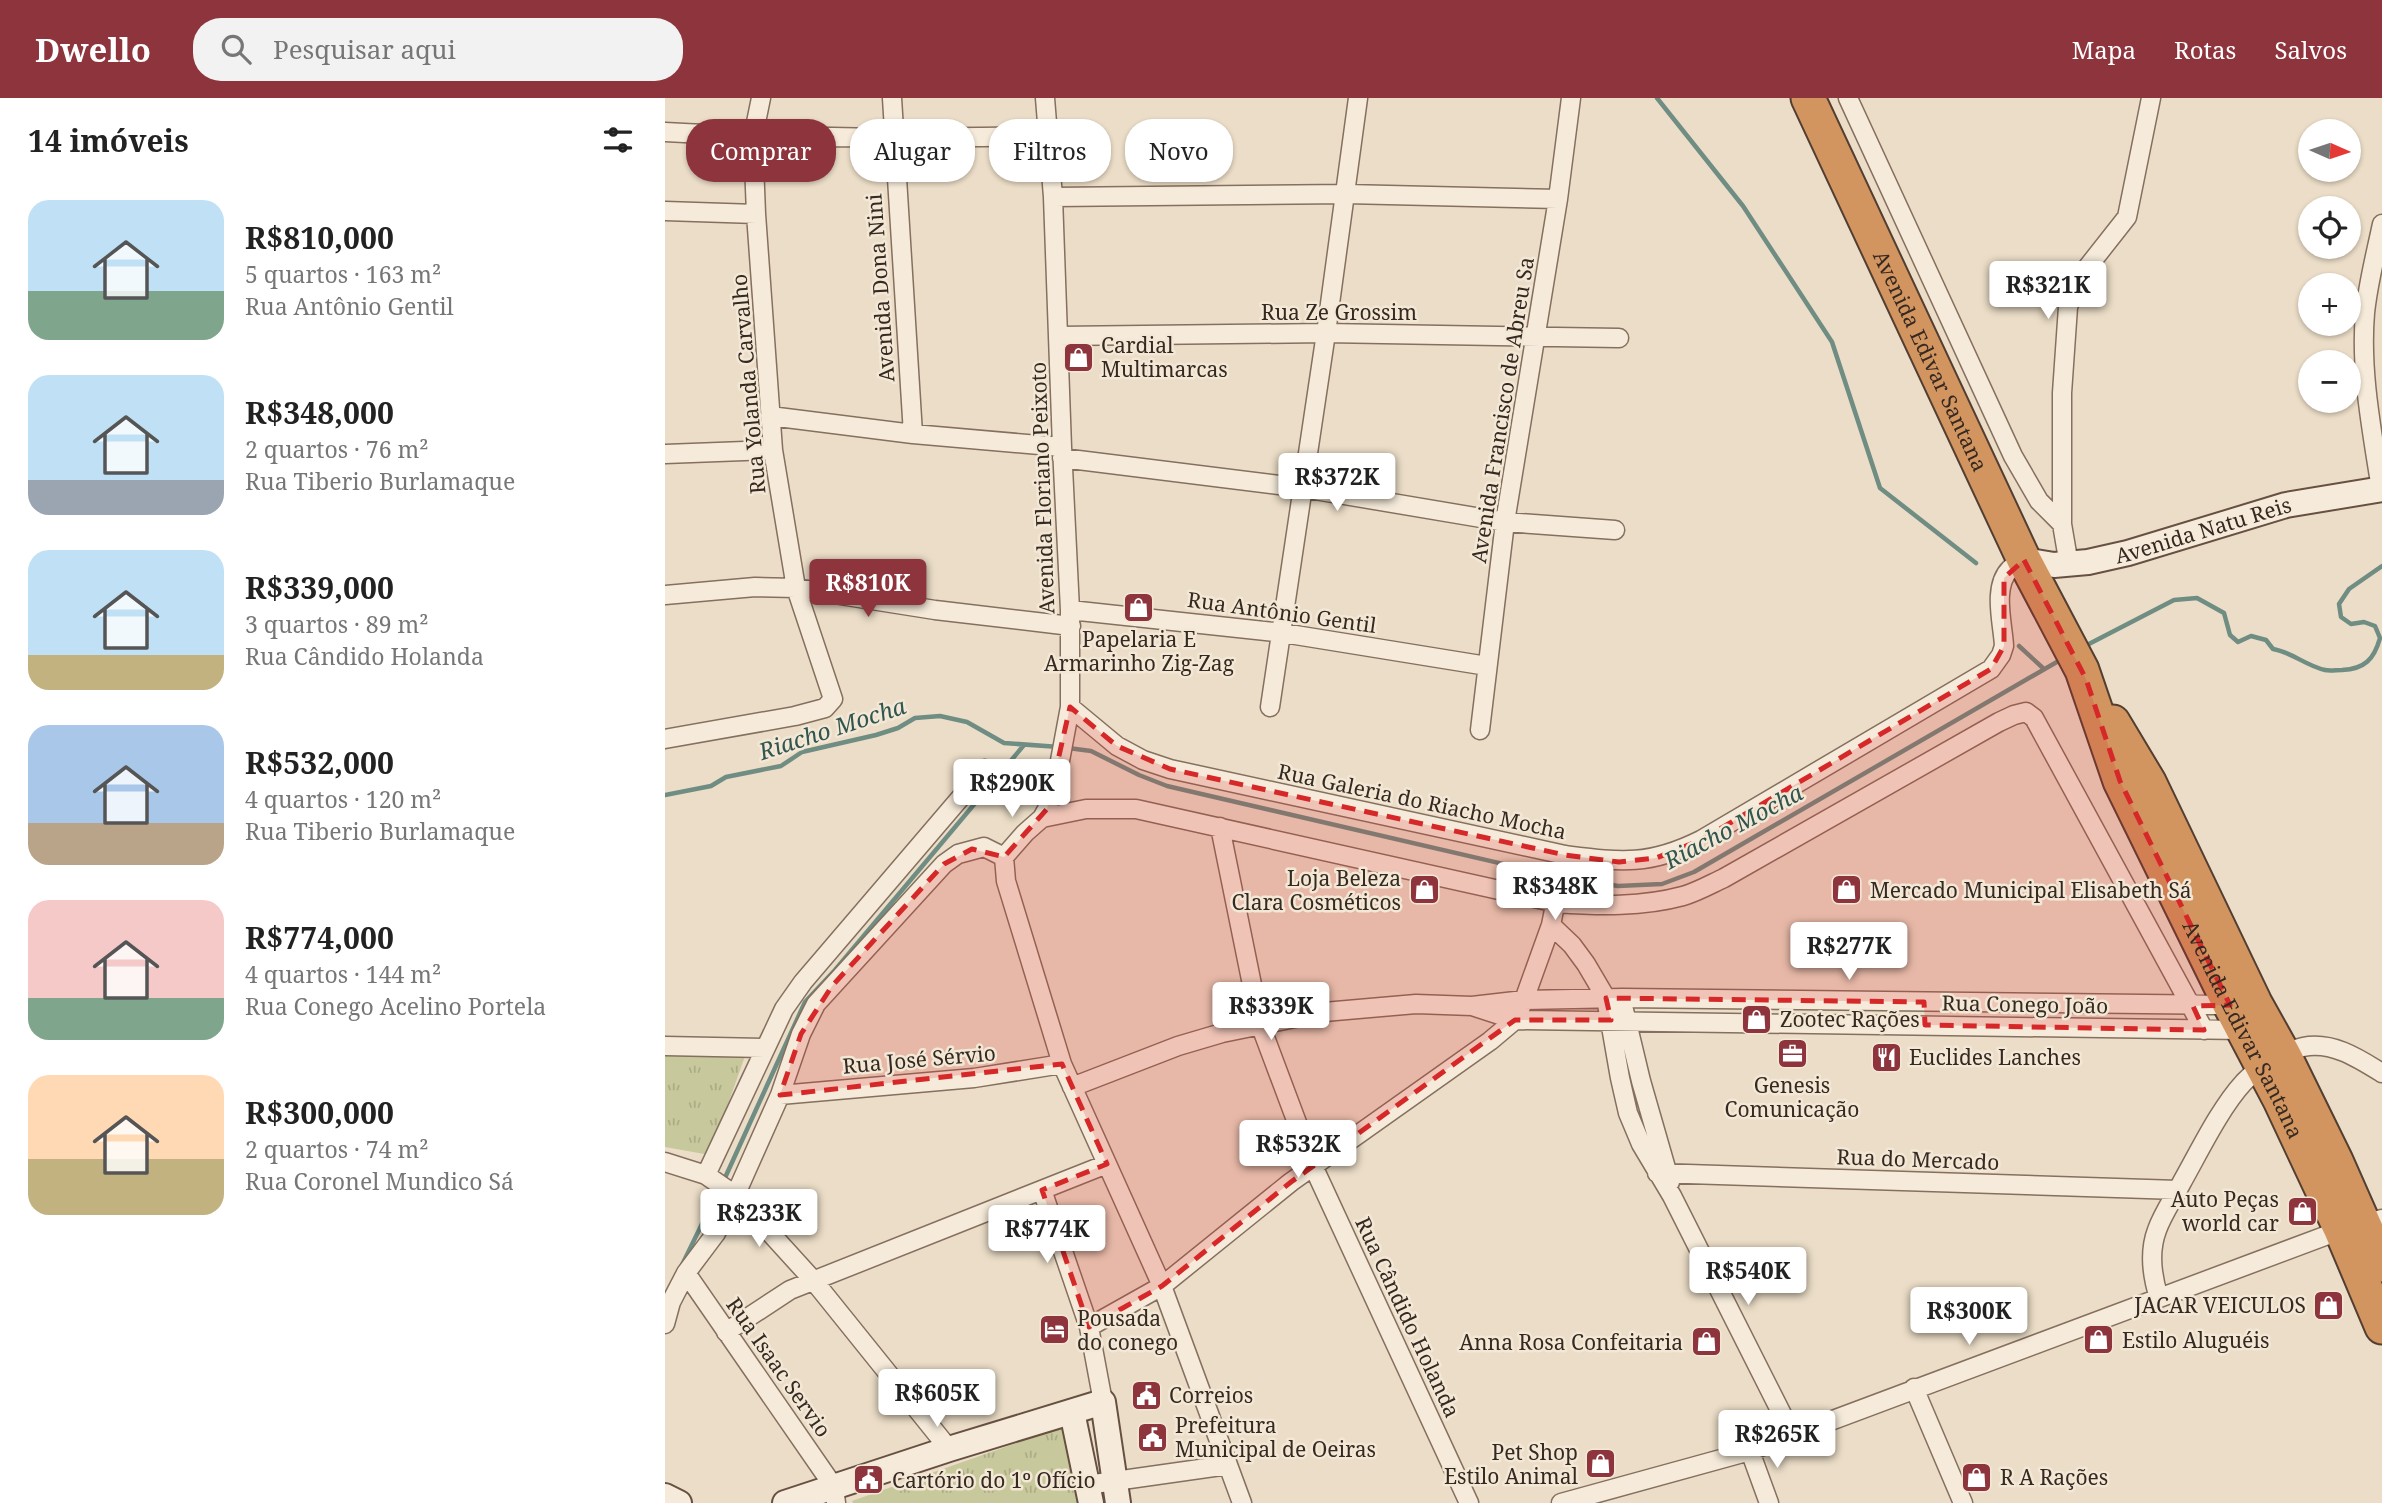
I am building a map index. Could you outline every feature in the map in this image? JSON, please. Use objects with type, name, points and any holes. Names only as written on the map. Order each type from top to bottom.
[{"type":"highway","name":"Avenida Edivar Santana","points":[[1808,98],[2024,560],[2084,675],[2149,782],[2243,1013],[2336,1161],[2382,1265]]},
{"type":"highway","name":"Avenida Edivar Santana","points":[[2362,1224],[2382,1327]]},
{"type":"main road","name":"Avenida Natu Reis","points":[[2024,560],[2070,565],[2128,553],[2286,505],[2381,489]]},
{"type":"main road","points":[[785,1503],[835,1495],[949,1449],[1103,1402],[1117,1492]]},
{"type":"main road","points":[[1072,1412],[1089,1494]]},
{"type":"main road","points":[[665,1496],[678,1503]]},
{"type":"street","name":"Rua Yolanda Carvalho","points":[[757,119],[761,98]]},
{"type":"street","name":"Avenida Dona Nini","points":[[892,98],[893,119]]},
{"type":"street","name":"Avenida Floriano Peixoto","points":[[1045,98],[1047,119]]},
{"type":"street","points":[[1270,707],[1283,633],[1358,98]]},
{"type":"street","name":"Avenida Francisco de Abreu Sa","points":[[1480,730],[1505,522],[1537,335],[1571,98]]},
{"type":"street","name":"Avenida Edivar Santana","points":[[1848,98],[2013,456],[2039,500],[2062,524]]},
{"type":"street","points":[[2070,565],[2062,524],[2062,393],[2068,307],[2078,278],[2127,217],[2151,98]]},
{"type":"street","points":[[665,132],[686,133]]},
{"type":"street","name":"Rua Yolanda Carvalho","points":[[665,739],[795,716],[825,708],[832,702],[833,695],[796,588],[773,450],[755,182]]},
{"type":"street","name":"Avenida Dona Nini","points":[[896,182],[913,434]]},
{"type":"street","name":"Avenida Floriano Peixoto","points":[[1004,857],[1025,832],[1042,818],[1051,799],[1070,707],[1071,618],[1052,182]]},
{"type":"street","points":[[1053,197],[1346,194],[1558,199]]},
{"type":"street","points":[[665,211],[756,214]]},
{"type":"street","points":[[2381,489],[2364,341],[2365,312],[2382,224]]},
{"type":"street","name":"Rua Ze Grossim","points":[[1059,336],[1326,334],[1619,338]]},
{"type":"street","points":[[770,416],[1062,452],[1505,522],[1615,530]]},
{"type":"street","points":[[665,454],[773,450]]},
{"type":"street","name":"Rua Galeria do Riacho Mocha","points":[[1070,707],[1117,746],[1143,760],[1170,769],[1564,858],[1619,862],[1656,858],[1680,850],[1991,669],[2001,655],[2004,638],[2001,593],[2004,578],[2010,568],[2024,560]]},
{"type":"street","name":"Rua Antônio Gentil","points":[[665,595],[755,587],[796,588],[935,610],[1283,633],[1487,666]]},
{"type":"street","points":[[1042,818],[1107,807],[1146,811],[1557,900],[1597,906],[1634,905],[1685,895],[1724,878],[1999,722],[2026,712],[2034,718],[2204,1030]]},
{"type":"street","points":[[710,1178],[784,1009],[803,982],[985,769]]},
{"type":"street","name":"Rua Cândido Holanda","points":[[1220,827],[1259,1024],[1314,1168],[1469,1503]]},
{"type":"street","points":[[665,1324],[671,1302],[686,1273],[716,1233],[734,1195],[780,1095],[801,1034],[816,1004],[944,864],[958,854],[984,847],[1004,857],[1006,881],[1062,1064],[1162,1286],[1242,1503]]},
{"type":"street","points":[[1089,1327],[1162,1286],[1291,1182],[1314,1168],[1515,1020],[1551,925],[1564,858]]},
{"type":"street","points":[[1551,925],[1572,945],[1614,998],[1618,1020],[1620,1078],[1628,1113],[1663,1173],[1672,1196],[1792,1434]]},
{"type":"street","name":"Rua Conego João","points":[[1072,1087],[1178,1046],[1259,1024],[1324,1012],[1416,1004],[1472,1006],[1524,1000],[1614,998],[2193,1006],[2243,1013]]},
{"type":"street","points":[[1924,1002],[1925,1025]]},
{"type":"street","name":"Rua Conego João","points":[[1472,1006],[1515,1020],[2204,1030],[2243,1013]]},
{"type":"street","points":[[665,1046],[765,1048]]},
{"type":"street","points":[[2159,1297],[2154,1283],[2153,1250],[2157,1230],[2206,1140],[2242,1084],[2273,1060],[2302,1047],[2321,1046],[2340,1050],[2382,1073]]},
{"type":"street","name":"Rua José Sérvio","points":[[780,1095],[974,1078],[1062,1064]]},
{"type":"street","points":[[665,1162],[710,1178],[734,1195],[813,1280],[949,1449]]},
{"type":"street","points":[[726,1332],[771,1301],[813,1280],[1107,1164]]},
{"type":"street","name":"Rua do Mercado","points":[[1663,1173],[2178,1190]]},
{"type":"street","points":[[1042,1190],[1089,1327],[1103,1402]]},
{"type":"street","points":[[1561,1503],[1749,1451],[2362,1224]]},
{"type":"street","name":"Rua Isaac Servio","points":[[686,1273],[835,1495]]},
{"type":"street","points":[[1914,1388],[1963,1503]]},
{"type":"street","points":[[1749,1451],[1769,1503]]},
{"type":"street","points":[[1089,1494],[1117,1492],[1228,1465]]},
{"type":"street","points":[[1759,1478],[1763,1503]]},
{"type":"highlighted area","points":[[2024,560],[2086,679],[2120,781],[2230,1005],[2193,1006],[2204,1030],[1925,1025],[1924,1002],[1606,998],[1611,1020],[1515,1020],[1291,1182],[1162,1286],[1089,1327],[1042,1190],[1107,1164],[1062,1064],[780,1095],[801,1034],[832,986],[944,864],[972,849],[1004,857],[1047,809],[1070,707],[1117,746],[1170,769],[1565,855],[1619,862],[1656,858],[1701,840],[1991,669],[2004,646],[2004,578]]},
{"type":"green space","points":[[665,1051],[745,1056],[710,1155],[665,1147]]},
{"type":"green space","points":[[1068,1425],[1086,1503],[852,1501]]},
{"type":"waterway","points":[[1657,98],[1743,206],[1832,342],[1880,488],[1976,563]]},
{"type":"waterway","name":"Riacho Mocha","points":[[2085,646],[2174,600],[2197,598],[2224,613],[2230,635],[2238,642],[2251,636],[2266,640],[2273,649],[2325,670],[2357,668],[2367,662],[2375,652],[2380,638],[2375,626],[2364,622],[2351,624],[2341,617],[2339,604],[2349,589],[2382,566]]},
{"type":"waterway","points":[[2019,646],[2044,669]]},
{"type":"waterway","name":"Riacho Mocha","points":[[1564,877],[1618,886],[1662,884],[1694,872],[2062,659]]},
{"type":"waterway","name":"Riacho Mocha","points":[[665,795],[711,786],[726,777],[781,766],[802,752],[876,735],[898,728],[915,718],[940,716],[967,722],[1004,743],[1059,747]]},
{"type":"waterway","points":[[724,1180],[805,1002],[1024,745]]},
{"type":"waterway","name":"Riacho Mocha","points":[[1068,748],[1091,751],[1167,786],[1555,876]]},
{"type":"waterway","points":[[682,1265],[718,1191]]},
{"type":"place","name":"Cardial Multimarcas","points":[[1078,357]]},
{"type":"place","name":"Papelaria E Armarinho Zig-Zag","points":[[1139,607]]},
{"type":"place","name":"Loja Beleza Clara Cosméticos","points":[[1424,890]]},
{"type":"place","name":"Mercado Municipal Elisabeth Sá","points":[[1847,890]]},
{"type":"place","name":"Zootec Rações","points":[[1757,1019]]},
{"type":"place","name":"Genesis Comunicação","points":[[1792,1053]]},
{"type":"place","name":"Euclides Lanches","points":[[1886,1057]]},
{"type":"place","name":"Auto Peças world car","points":[[2302,1211]]},
{"type":"place","name":"JACAR VEICULOS","points":[[2329,1305]]},
{"type":"place","name":"Pousada do conego","points":[[1054,1330]]},
{"type":"place","name":"Estilo Aluguéis","points":[[2099,1340]]},
{"type":"place","name":"Anna Rosa Confeitaria","points":[[1706,1342]]},
{"type":"place","name":"Correios","points":[[1146,1395]]},
{"type":"place","name":"Prefeitura Municipal de Oeiras","points":[[1152,1437]]},
{"type":"place","name":"Pet Shop Estilo Animal","points":[[1601,1464]]},
{"type":"place","name":"R A Rações","points":[[1977,1477]]},
{"type":"place","name":"Cartório do 1º Ofício","points":[[869,1480]]}]
